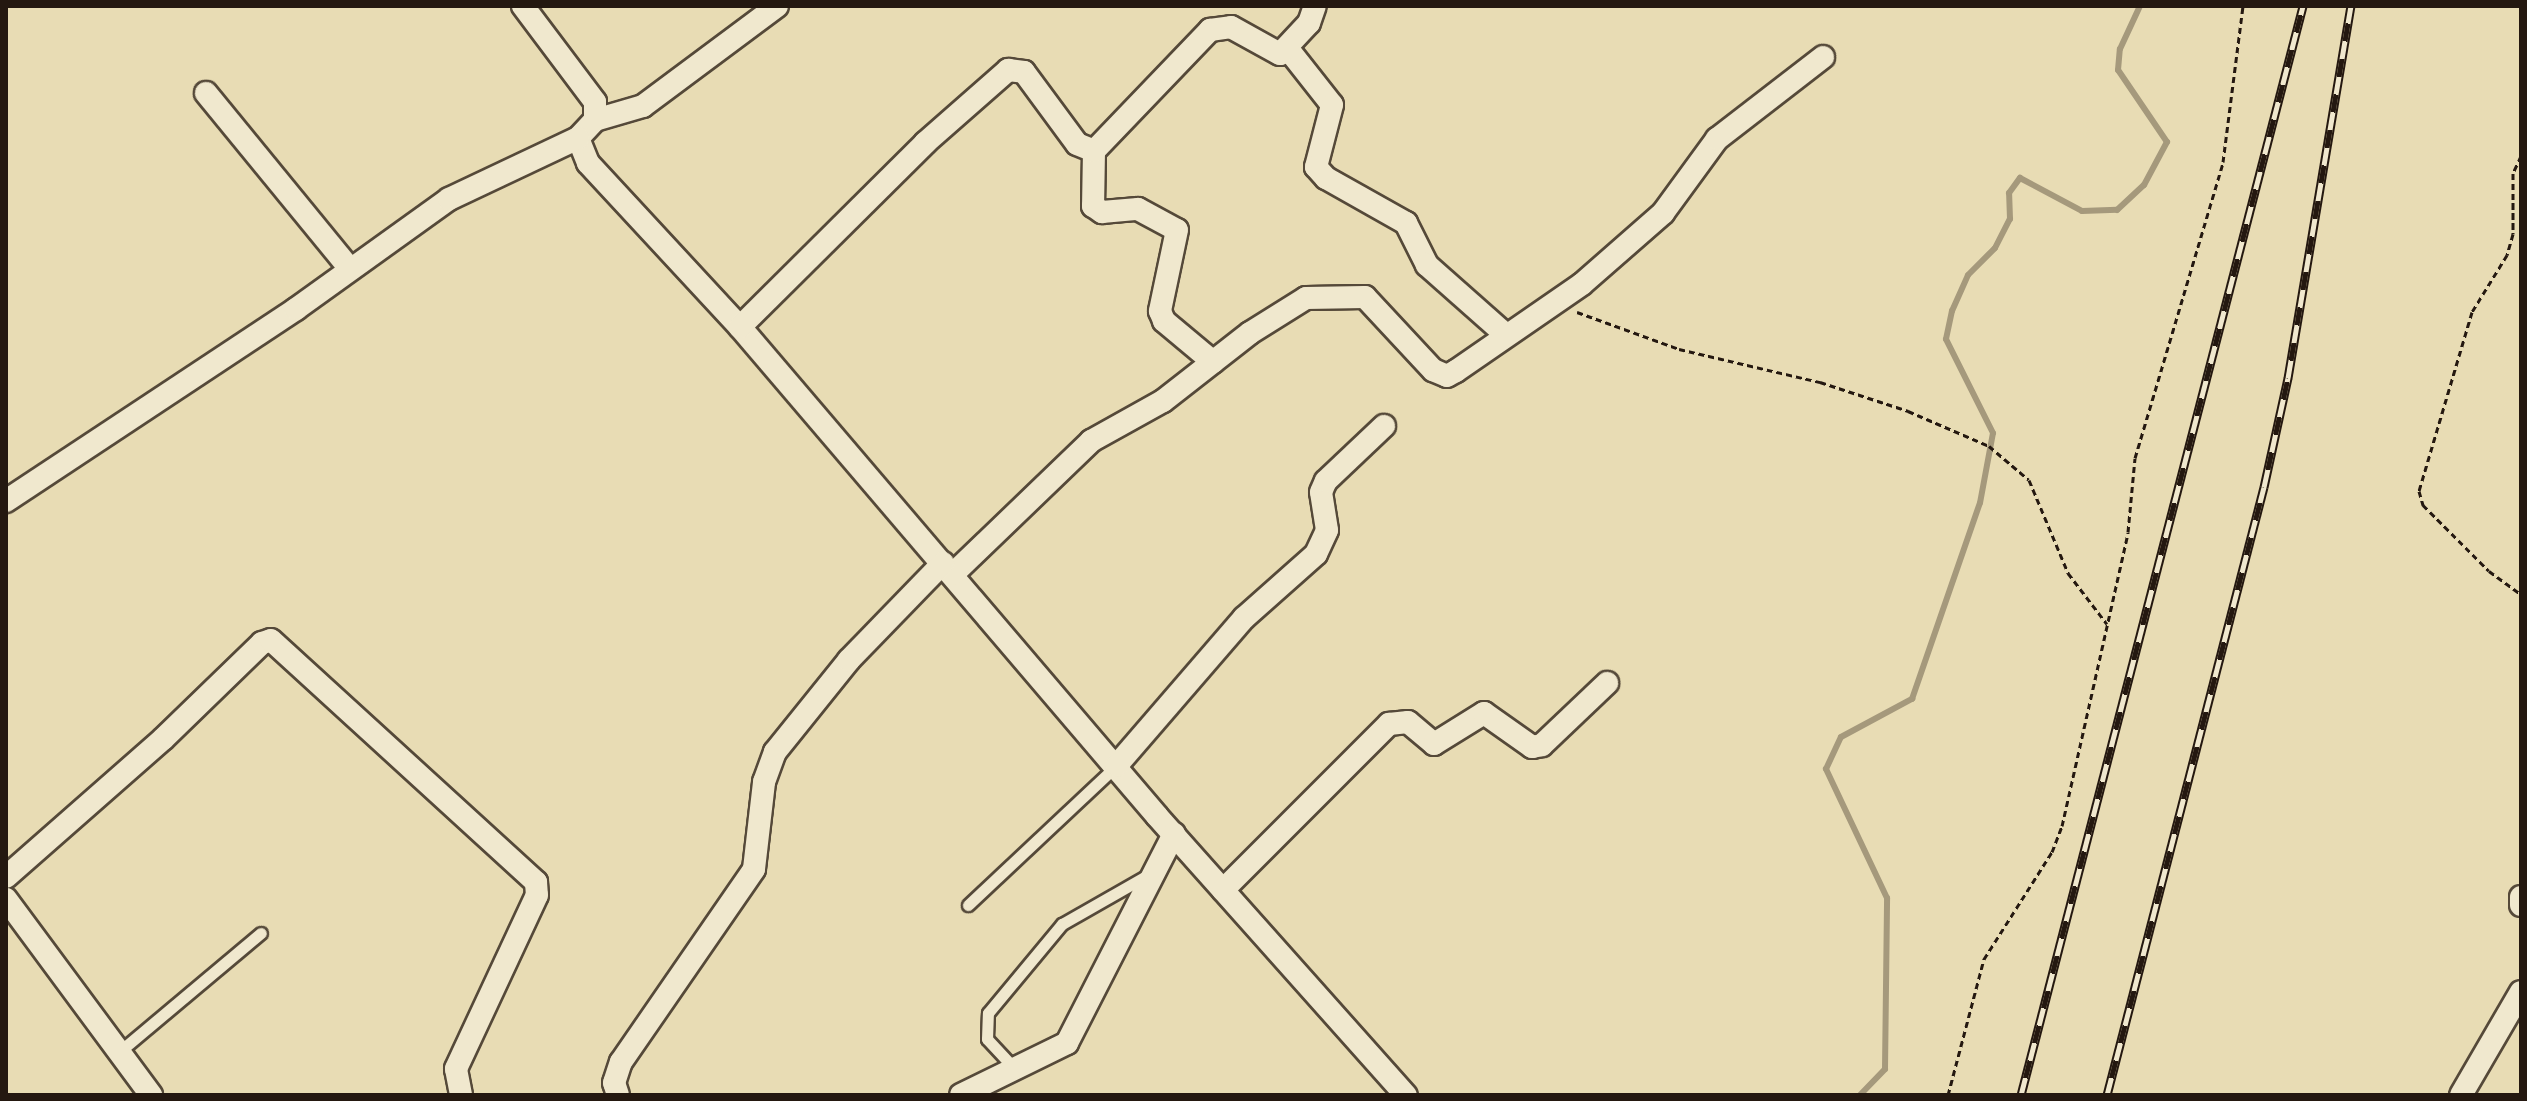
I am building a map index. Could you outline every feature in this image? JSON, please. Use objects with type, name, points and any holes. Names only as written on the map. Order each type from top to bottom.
[{"type":"street","points":[[523,6],[587,87],[595,102],[595,120]]},
{"type":"street","points":[[6,501],[296,309],[349,268],[484,179],[578,138],[595,120],[655,99],[777,6]]},
{"type":"street","points":[[1213,362],[1160,311],[1177,230],[1138,209],[1102,212],[1093,206],[1094,151],[1210,30],[1231,27],[1270,53],[1288,49],[1315,6]]},
{"type":"street","points":[[1288,49],[1332,105],[1316,167],[1326,178],[1406,223],[1427,265],[1505,334]]},
{"type":"street","points":[[618,1095],[614,1083],[621,1062],[754,869],[764,782],[775,752],[849,660],[1091,441],[1163,401],[1250,333],[1317,295],[1365,297],[1440,375],[1456,371],[1505,334],[1582,284],[1663,213],[1717,139],[1823,57]]},
{"type":"street","points":[[740,327],[925,143],[1008,70],[1024,72],[1077,144],[1094,151]]},
{"type":"street","points":[[206,93],[349,268]]},
{"type":"street","points":[[578,138],[588,163],[740,327],[1174,834],[1406,1095]]},
{"type":"street","points":[[1117,765],[1244,618],[1316,554],[1327,530],[1321,492],[1326,481],[1384,426]]},
{"type":"street","points":[[6,877],[163,739],[262,643],[271,640],[536,882],[537,895],[456,1069],[461,1095]]},
{"type":"street","points":[[1223,890],[1389,724],[1408,722],[1434,744],[1484,713],[1532,747],[1542,745],[1607,683]]},
{"type":"street","points":[[961,1095],[1054,1052],[1076,1031],[1174,834]]},
{"type":"street","points":[[2521,897],[2521,905]]},
{"type":"street","points":[[6,899],[151,1095]]},
{"type":"street","points":[[2461,1095],[2521,992]]},
{"type":"lane","points":[[968,905],[1117,765]]},
{"type":"lane","points":[[1015,1070],[987,1039],[988,1013],[1062,924],[1156,870]]},
{"type":"lane","points":[[119,1052],[261,933]]},
{"type":"path","points":[[1948,1095],[1984,959],[2052,852],[2062,826],[2128,532],[2140,435],[2223,162],[2243,6]]},
{"type":"path","points":[[2521,156],[2513,173],[2513,234],[2507,255],[2472,312],[2419,491],[2423,505],[2489,571],[2521,594]]},
{"type":"path","points":[[1551,303],[1679,349],[1820,382],[1917,414],[1989,446],[2029,480],[2068,573],[2107,624]]},
{"type":"waterway","points":[[1860,1095],[1885,1069],[1887,898],[1826,769],[1841,737],[1912,699],[1980,503],[1993,433],[1946,339],[1952,311],[1968,275],[1995,248],[2010,219],[2009,193],[2020,178],[2082,211],[2117,210],[2144,185],[2167,142],[2118,70],[2120,49],[2140,6]]},
{"type":"railway","points":[[2021,1095],[2303,6]]},
{"type":"railway","points":[[2107,1095],[2264,487],[2288,378],[2351,6]]}]
